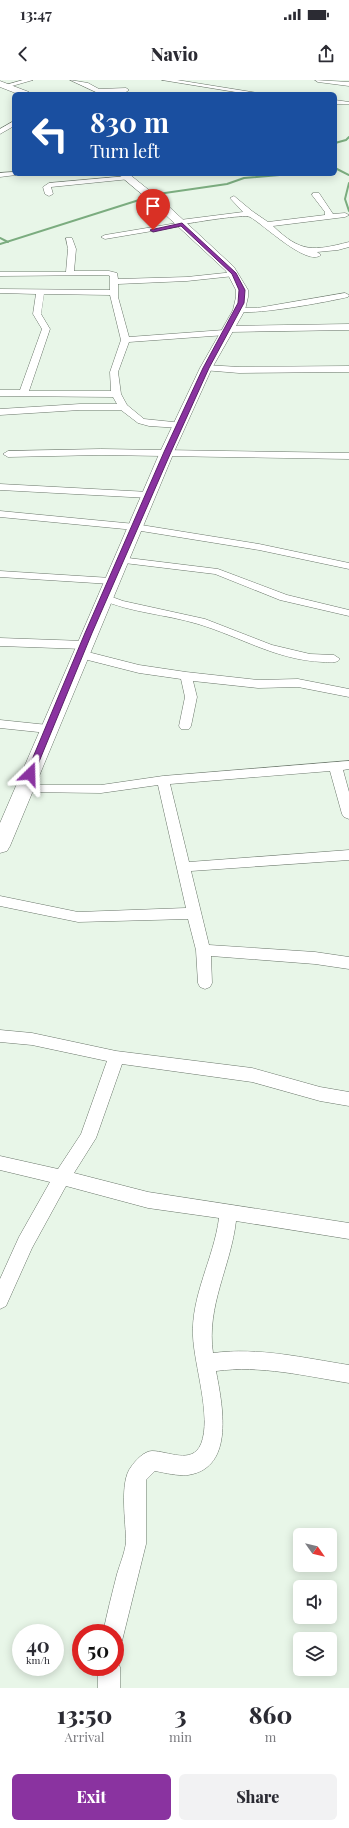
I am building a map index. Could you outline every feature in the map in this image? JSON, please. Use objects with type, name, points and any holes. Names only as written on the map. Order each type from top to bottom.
[{"type":"main road","points":[[2,85],[21,92]]},
{"type":"main road","points":[[0,846],[5,819],[24,788],[167,452],[206,368],[239,310],[242,297],[242,290],[234,274],[161,204],[125,176]]},
{"type":"street","points":[[2,85],[30,80]]},
{"type":"street","points":[[73,80],[86,84],[98,92],[126,90]]},
{"type":"street","points":[[165,80],[248,92]]},
{"type":"street","points":[[191,91],[213,80]]},
{"type":"street","points":[[318,80],[349,84]]},
{"type":"street","points":[[337,102],[347,103]]},
{"type":"street","points":[[0,132],[12,124]]},
{"type":"street","points":[[0,175],[12,174]]},
{"type":"street","points":[[49,194],[47,187],[50,185],[125,176]]},
{"type":"street","points":[[316,195],[329,212],[329,217]]},
{"type":"street","points":[[234,198],[249,213],[267,224],[281,238],[294,247],[317,255]]},
{"type":"street","points":[[105,237],[181,223],[249,213]]},
{"type":"street","points":[[267,224],[345,215]]},
{"type":"street","points":[[69,240],[72,249],[70,273]]},
{"type":"street","points":[[303,251],[338,248],[349,244]]},
{"type":"street","points":[[0,274],[27,275],[109,273],[114,275],[114,293],[125,340],[114,372],[116,394],[124,407],[140,421],[180,425]]},
{"type":"street","points":[[114,282],[187,279],[234,274]]},
{"type":"street","points":[[0,291],[114,293]]},
{"type":"street","points":[[24,393],[46,329],[37,314],[40,292]]},
{"type":"street","points":[[239,310],[258,310],[345,295]]},
{"type":"street","points":[[125,340],[227,331],[349,327]]},
{"type":"street","points":[[206,368],[238,370],[349,370]]},
{"type":"street","points":[[0,393],[116,394]]},
{"type":"street","points":[[0,412],[80,407],[124,407]]},
{"type":"street","points":[[8,454],[167,452],[274,456],[349,456]]},
{"type":"street","points":[[0,487],[149,495]]},
{"type":"street","points":[[0,514],[135,527],[259,547],[349,566]]},
{"type":"street","points":[[120,560],[211,570],[284,598],[349,613]]},
{"type":"street","points":[[0,574],[111,581]]},
{"type":"street","points":[[104,597],[120,604],[201,621],[268,648],[310,658],[334,659]]},
{"type":"street","points":[[0,642],[82,649],[139,669],[186,676],[258,684],[298,683],[349,693]]},
{"type":"street","points":[[185,726],[191,697],[186,676]]},
{"type":"street","points":[[0,724],[48,729]]},
{"type":"street","points":[[24,788],[80,790],[163,780],[349,765]]},
{"type":"street","points":[[334,766],[349,814]]},
{"type":"street","points":[[163,780],[203,950],[205,983]]},
{"type":"street","points":[[184,867],[349,855]]},
{"type":"street","points":[[0,901],[78,917],[194,913]]},
{"type":"street","points":[[203,950],[315,958],[349,963]]},
{"type":"street","points":[[0,1036],[32,1039],[116,1057],[252,1075],[320,1094],[349,1099]]},
{"type":"street","points":[[0,1300],[25,1243],[62,1177],[88,1138],[116,1057]]},
{"type":"street","points":[[0,1163],[62,1177],[148,1200],[349,1231]]},
{"type":"street","points":[[116,1624],[136,1544],[135,1487],[137,1475],[151,1461],[188,1466],[199,1462],[208,1451],[213,1436],[212,1410],[202,1337],[202,1317],[207,1293],[224,1242],[228,1212]]},
{"type":"street","points":[[205,1363],[237,1359],[260,1360],[349,1374]]},
{"type":"street","points":[[109,1676],[109,1688]]},
{"type":"waterway","points":[[337,142],[346,140],[349,137]]},
{"type":"waterway","points":[[337,169],[349,175]]},
{"type":"waterway","points":[[7,242],[158,194],[227,184],[244,178],[268,176]]},
{"type":"waterway","points":[[349,183],[345,199],[349,211]]},
{"type":"waterway","points":[[0,238],[7,242]]},
{"type":"waterway","points":[[0,244],[7,242]]},
{"type":"route","points":[[30,774],[167,452],[206,368],[239,310],[241,303],[242,290],[234,274],[207,246],[182,224],[153,230]]}]
